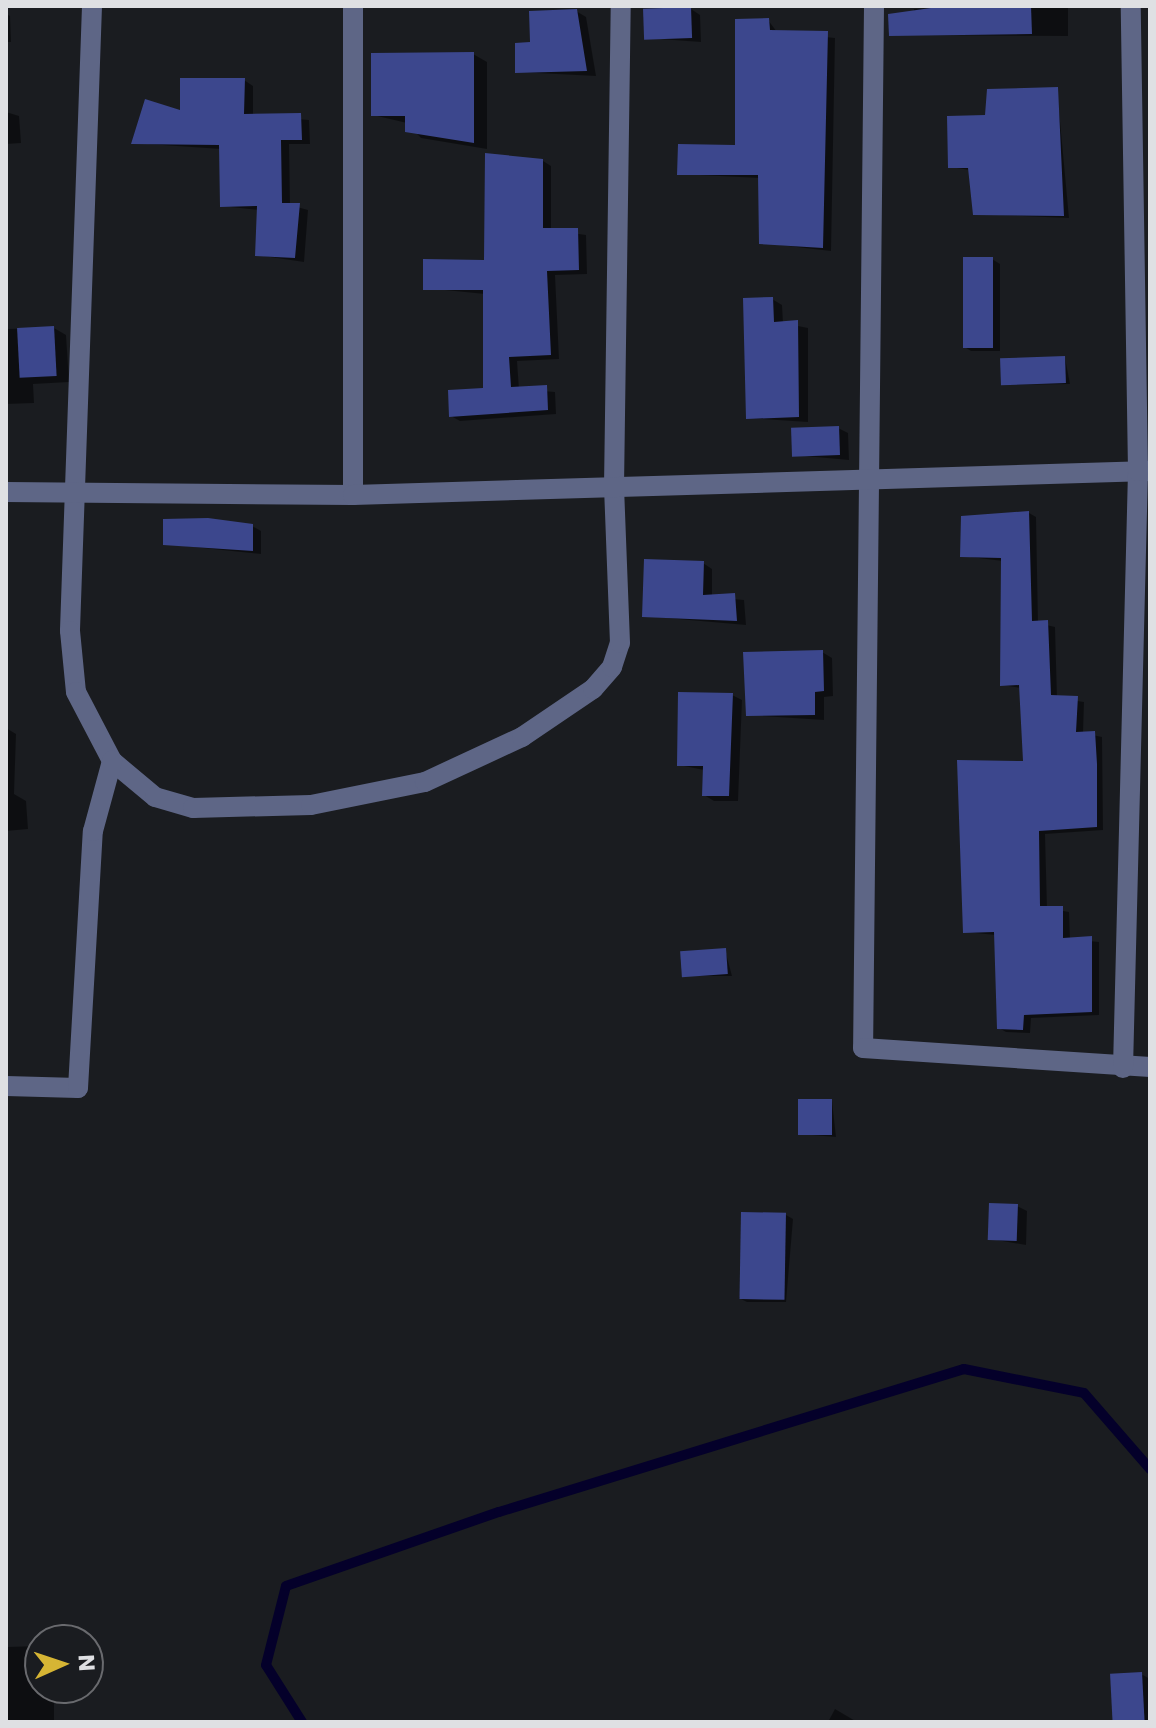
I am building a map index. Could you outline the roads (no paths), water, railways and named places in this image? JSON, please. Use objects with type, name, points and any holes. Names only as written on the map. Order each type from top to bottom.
[{"type":"street","points":[[92,6],[70,631],[76,692],[112,761],[155,797],[193,808],[311,805],[425,782],[522,737],[593,689],[612,667],[620,643],[614,487],[621,6]]},
{"type":"street","points":[[353,6],[353,495]]},
{"type":"street","points":[[874,6],[863,1048],[1123,1068],[1150,1067]]},
{"type":"street","points":[[1123,1068],[1144,471],[1131,6]]},
{"type":"street","points":[[6,492],[77,496],[353,495],[867,477],[1144,471]]},
{"type":"street","points":[[6,1086],[78,1088],[93,831],[112,761]]},
{"type":"waterway","points":[[302,1722],[266,1665],[286,1586],[499,1512],[964,1369],[1084,1393],[1150,1469]]}]
